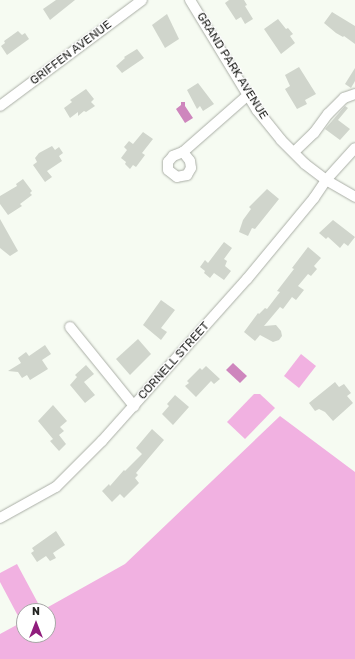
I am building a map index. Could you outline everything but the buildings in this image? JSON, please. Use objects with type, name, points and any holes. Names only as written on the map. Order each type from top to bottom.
[{"type":"street","name":"GRIFFEN AVENUE","points":[[0,106],[142,0]]},
{"type":"street","name":"GRAND PARK AVENUE","points":[[190,0],[257,110],[278,136],[305,164],[326,180],[355,197]]},
{"type":"street","points":[[294,152],[314,133],[328,114],[344,98],[355,94]]},
{"type":"street","points":[[183,152],[248,95]]},
{"type":"street","name":"CORNELL STREET","points":[[0,518],[56,487],[102,441],[247,280],[314,198],[326,180],[355,148]]},
{"type":"street","points":[[70,327],[134,406]]},
{"type":"shaded area","points":[[181,102],[185,102],[185,106],[193,118],[185,123],[176,109],[181,105]]},
{"type":"shaded area","points":[[301,354],[316,366],[299,388],[284,376]]},
{"type":"shaded area","points":[[233,363],[247,376],[240,383],[226,370]]},
{"type":"shaded area","points":[[254,394],[260,394],[275,408],[245,439],[227,422]]},
{"type":"shaded area","points":[[280,416],[355,472],[355,659],[0,659],[0,634],[16,625],[16,643],[56,643],[55,603],[125,564]]},
{"type":"shaded area","points":[[17,564],[38,603],[16,603],[16,612],[0,582],[0,573]]}]
